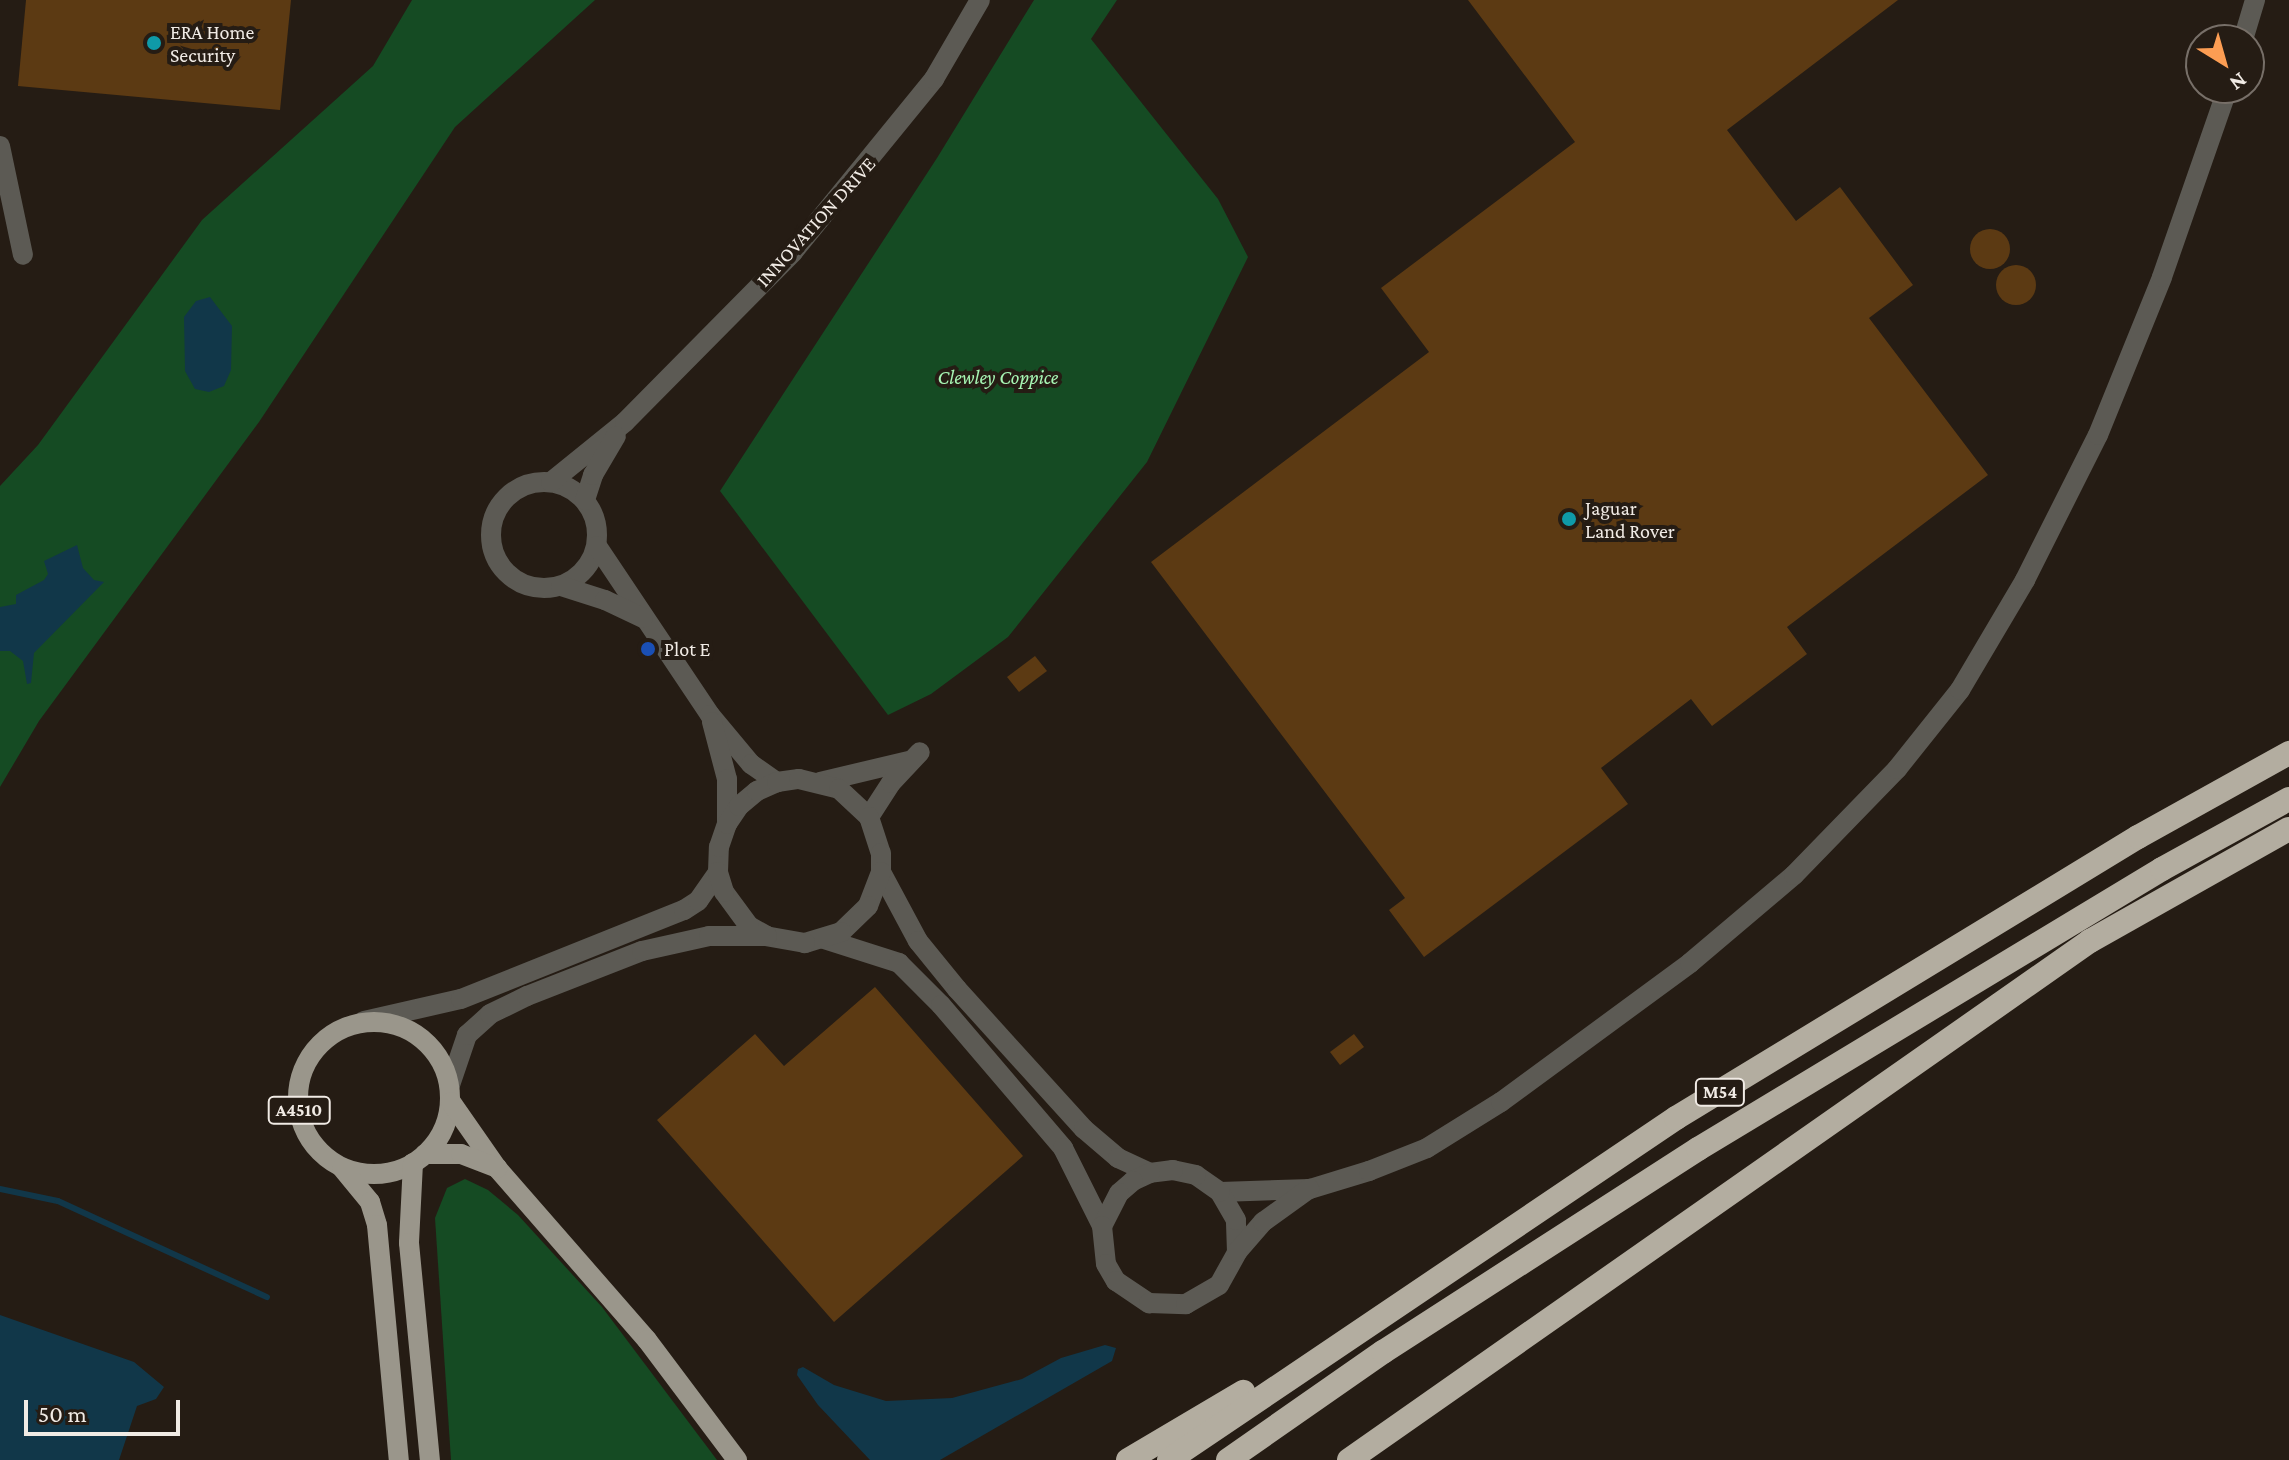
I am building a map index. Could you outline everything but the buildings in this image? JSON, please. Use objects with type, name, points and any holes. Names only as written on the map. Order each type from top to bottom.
[{"type":"highway","name":"M54","points":[[1169,1460],[1676,1118],[2138,837],[2289,753]]},
{"type":"highway","name":"M54","points":[[1228,1460],[1383,1352],[1698,1149],[2162,869],[2289,799]]},
{"type":"highway","points":[[1349,1460],[2090,941],[2289,829]]},
{"type":"highway","points":[[1128,1460],[1187,1423],[1361,1328]]},
{"type":"main road","points":[[364,1021],[389,1022],[413,1031],[432,1047],[450,1093],[497,1168],[647,1340],[737,1460]]},
{"type":"main road","name":"A4510","points":[[364,1021],[342,1028],[322,1041],[308,1059],[299,1081],[298,1105],[304,1128],[316,1147],[341,1167],[370,1202],[377,1225],[399,1460]]},
{"type":"main road","points":[[430,1460],[409,1243],[419,1159],[443,1131],[450,1093]]},
{"type":"main road","points":[[341,1167],[385,1173],[419,1159],[461,1154],[497,1168]]},
{"type":"street","name":"INNOVATION DRIVE","points":[[551,482],[625,422],[793,252],[850,186],[934,79],[980,0]]},
{"type":"street","points":[[2248,24],[2255,0]]},
{"type":"street","points":[[824,939],[899,963],[941,1005],[1063,1148],[1102,1226],[1106,1264],[1116,1281],[1149,1303],[1177,1306],[1204,1297],[1219,1285],[1237,1252],[1263,1222],[1310,1189],[1427,1148],[1501,1102],[1724,934],[1794,875],[1897,769],[1960,690],[2025,580],[2098,435],[2162,277],[2222,104]]},
{"type":"street","points":[[0,146],[23,255]]},
{"type":"street","name":"INNOVATION DRIVE","points":[[585,500],[593,475],[625,422]]},
{"type":"street","points":[[597,546],[584,571],[561,586],[544,589],[513,579],[500,567],[490,535],[501,503],[515,490],[532,483],[551,482],[575,491],[593,514],[597,546],[710,715],[751,764],[777,782]]},
{"type":"street","points":[[561,586],[605,600],[643,618]]},
{"type":"street","points":[[710,715],[727,779],[727,824]]},
{"type":"street","points":[[820,782],[914,756],[869,817]]},
{"type":"street","points":[[767,936],[735,911],[724,892],[718,872],[719,847],[727,824],[739,806],[757,791],[777,782],[799,779],[839,789],[869,817],[877,834],[881,872],[918,941],[1084,1129],[1118,1158],[1150,1173]]},
{"type":"street","points":[[364,1021],[461,999],[673,915],[698,901],[718,872]]},
{"type":"street","points":[[450,1093],[467,1035],[490,1014],[527,996],[642,951],[709,936],[767,936],[805,943],[824,939],[841,932],[868,906],[881,872]]},
{"type":"street","points":[[1102,1226],[1119,1193],[1150,1173],[1173,1170],[1196,1175],[1220,1192],[1236,1220],[1237,1252]]},
{"type":"street","points":[[1220,1192],[1310,1189]]},
{"type":"green space","points":[[412,0],[595,0],[455,127],[259,422],[39,721],[0,787],[0,486],[38,445],[202,220],[373,66]]},
{"type":"green space","name":"Clewley Coppice","points":[[1034,0],[1117,0],[1091,39],[1218,199],[1248,257],[1147,462],[1008,637],[931,694],[888,715],[720,491],[937,158]]},
{"type":"green space","points":[[465,1179],[488,1190],[518,1215],[602,1307],[717,1460],[451,1460],[435,1218],[447,1188]]},
{"type":"water","points":[[210,297],[232,326],[231,370],[224,386],[209,392],[195,389],[185,371],[184,317],[196,301]]},
{"type":"water","points":[[77,545],[83,568],[94,580],[104,582],[34,653],[31,683],[27,684],[23,661],[10,651],[0,651],[0,607],[16,604],[16,595],[44,580],[48,574],[44,561]]},
{"type":"water","points":[[0,1315],[134,1362],[164,1387],[156,1399],[137,1406],[119,1460],[0,1460]]},
{"type":"water","points":[[1105,1345],[1116,1348],[1112,1361],[940,1460],[870,1460],[818,1405],[797,1375],[798,1369],[803,1367],[834,1385],[886,1401],[952,1398],[1022,1379],[1061,1358]]},
{"type":"waterway","points":[[0,1189],[58,1201],[267,1297]]},
{"type":"place","name":"ERA Home Security","points":[[154,43]]},
{"type":"place","name":"Jaguar Land Rover","points":[[1569,519]]},
{"type":"place","name":"Plot E","points":[[648,649]]}]
